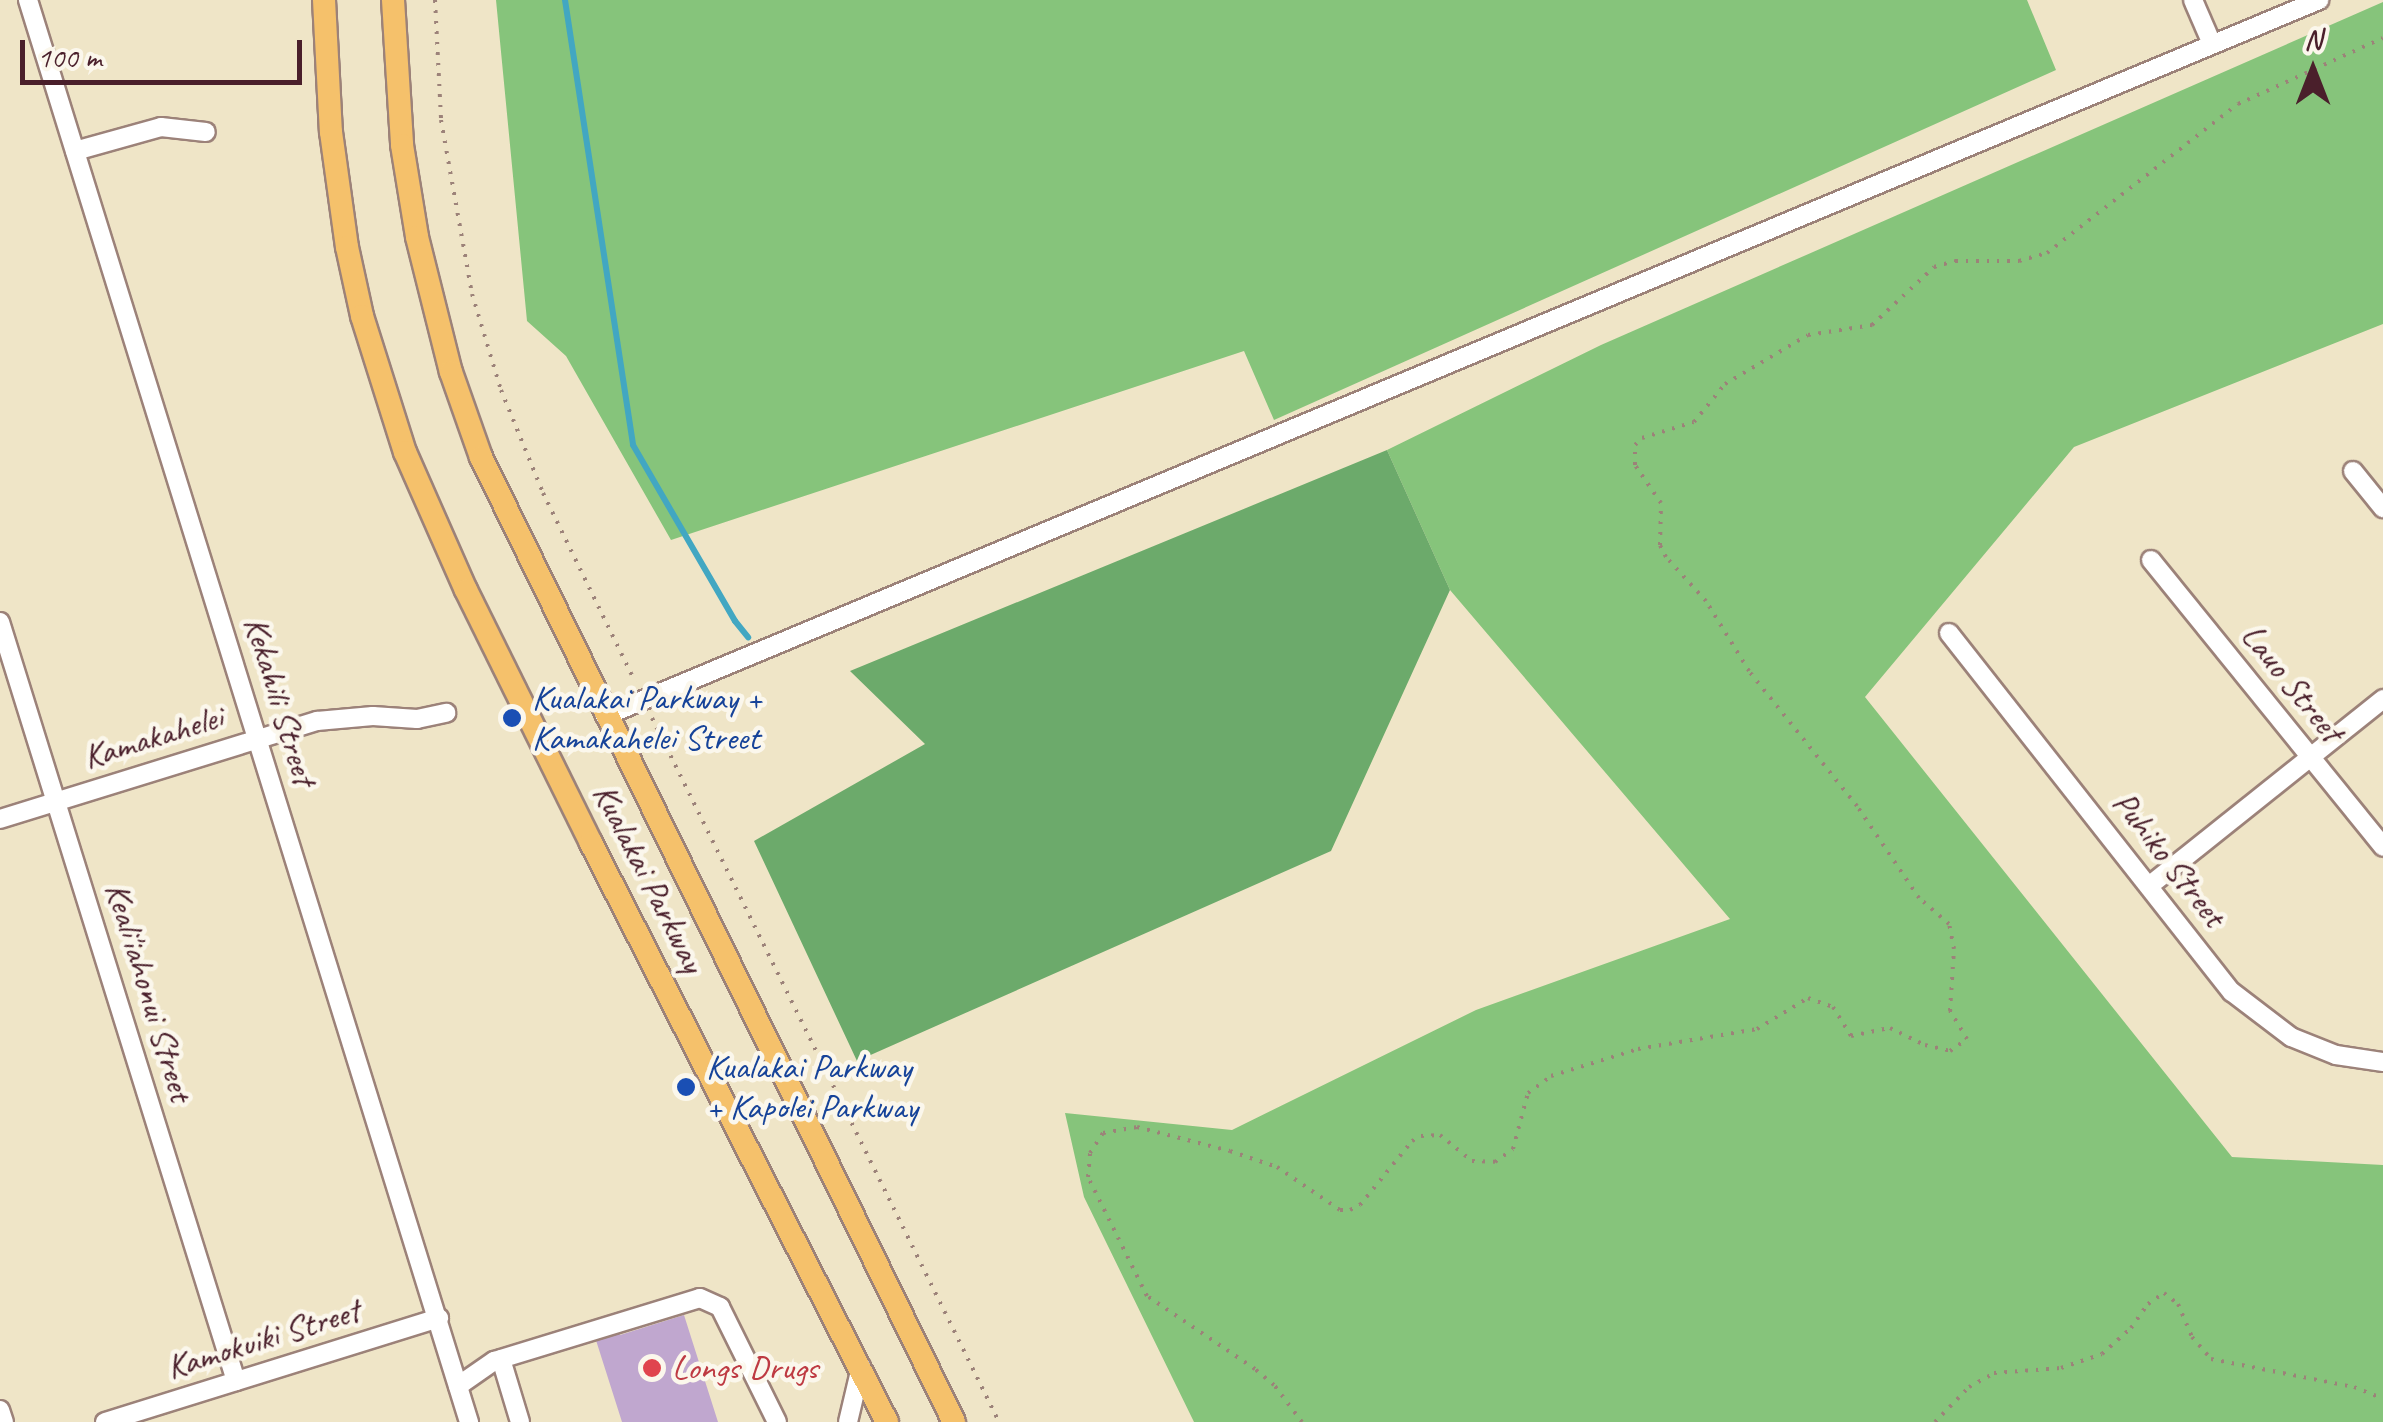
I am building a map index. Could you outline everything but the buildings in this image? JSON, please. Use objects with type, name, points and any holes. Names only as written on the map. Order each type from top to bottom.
[{"type":"main road","name":"Kualakai Parkway","points":[[324,0],[331,132],[347,247],[362,316],[405,452],[466,590],[591,843],[886,1422]]},
{"type":"main road","name":"Kualakai Parkway","points":[[393,0],[408,191],[451,372],[503,505],[954,1422]]},
{"type":"street","name":"Kekahili Street","points":[[28,0],[469,1422]]},
{"type":"street","points":[[2194,0],[2212,44]]},
{"type":"street","points":[[605,716],[2319,0]]},
{"type":"street","points":[[75,151],[161,126],[206,132]]},
{"type":"street","points":[[2353,470],[2383,508]]},
{"type":"street","name":"Lauo Street","points":[[2151,560],[2383,846]]},
{"type":"street","name":"Keali'iahonui Street","points":[[0,622],[236,1381]]},
{"type":"street","name":"Puhiko Street","points":[[1949,632],[2232,992],[2270,1024],[2336,1055],[2383,1062]]},
{"type":"street","points":[[2149,886],[2383,699]]},
{"type":"street","name":"Kamakahelei","points":[[0,819],[258,738],[346,717],[418,719],[446,713]]},
{"type":"street","points":[[458,1386],[501,1359],[700,1298],[720,1307],[777,1422]]},
{"type":"street","name":"Kamokuiki Street","points":[[106,1422],[439,1318]]},
{"type":"street","points":[[501,1359],[520,1422]]},
{"type":"street","points":[[848,1422],[861,1367]]},
{"type":"street","points":[[0,1410],[4,1422]]},
{"type":"path","points":[[435,0],[441,120],[472,294],[502,390],[543,494],[999,1422]]},
{"type":"path","points":[[1302,1422],[1274,1385],[1255,1369],[1147,1296],[1088,1176],[1090,1153],[1103,1133],[1137,1127],[1230,1151],[1278,1168],[1340,1210],[1350,1210],[1360,1206],[1412,1141],[1421,1136],[1440,1135],[1472,1160],[1495,1162],[1513,1149],[1528,1093],[1551,1076],[1638,1049],[1756,1028],[1808,998],[1833,1007],[1851,1036],[1890,1028],[1924,1045],[1950,1050],[1963,1045],[1966,1038],[1950,1011],[1954,949],[1949,924],[1919,898],[1867,818],[1749,670],[1706,601],[1666,557],[1660,545],[1662,504],[1635,465],[1635,445],[1642,438],[1694,422],[1724,384],[1808,335],[1872,325],[1934,267],[1956,262],[2020,261],[2047,252],[2238,104],[2383,38]]},
{"type":"path","points":[[1935,1422],[1969,1387],[1994,1373],[2061,1368],[2102,1354],[2131,1328],[2148,1304],[2164,1293],[2178,1304],[2192,1338],[2211,1359],[2354,1387],[2383,1400]]},
{"type":"green space","points":[[496,0],[2027,0],[2056,70],[1274,420],[1244,351],[671,540],[566,356],[527,321]]},
{"type":"green space","points":[[2383,2],[2383,324],[2074,447],[1865,697],[2232,1157],[2383,1165],[2383,1422],[1194,1422],[1084,1197],[1065,1113],[1232,1130],[1476,1010],[1730,919],[1450,590],[1387,450],[1601,345]]},
{"type":"green space","points":[[1387,450],[1450,590],[1331,851],[857,1061],[754,841],[925,744],[850,671]]},
{"type":"waterway","points":[[565,0],[633,445],[748,637]]},
{"type":"place","name":"Kualakai Parkway + Kamakahelei Street","points":[[512,718]]},
{"type":"place","name":"Kualakai Parkway + Kapolei Parkway","points":[[686,1087]]},
{"type":"place","name":"Longs Drugs","points":[[652,1368]]}]
